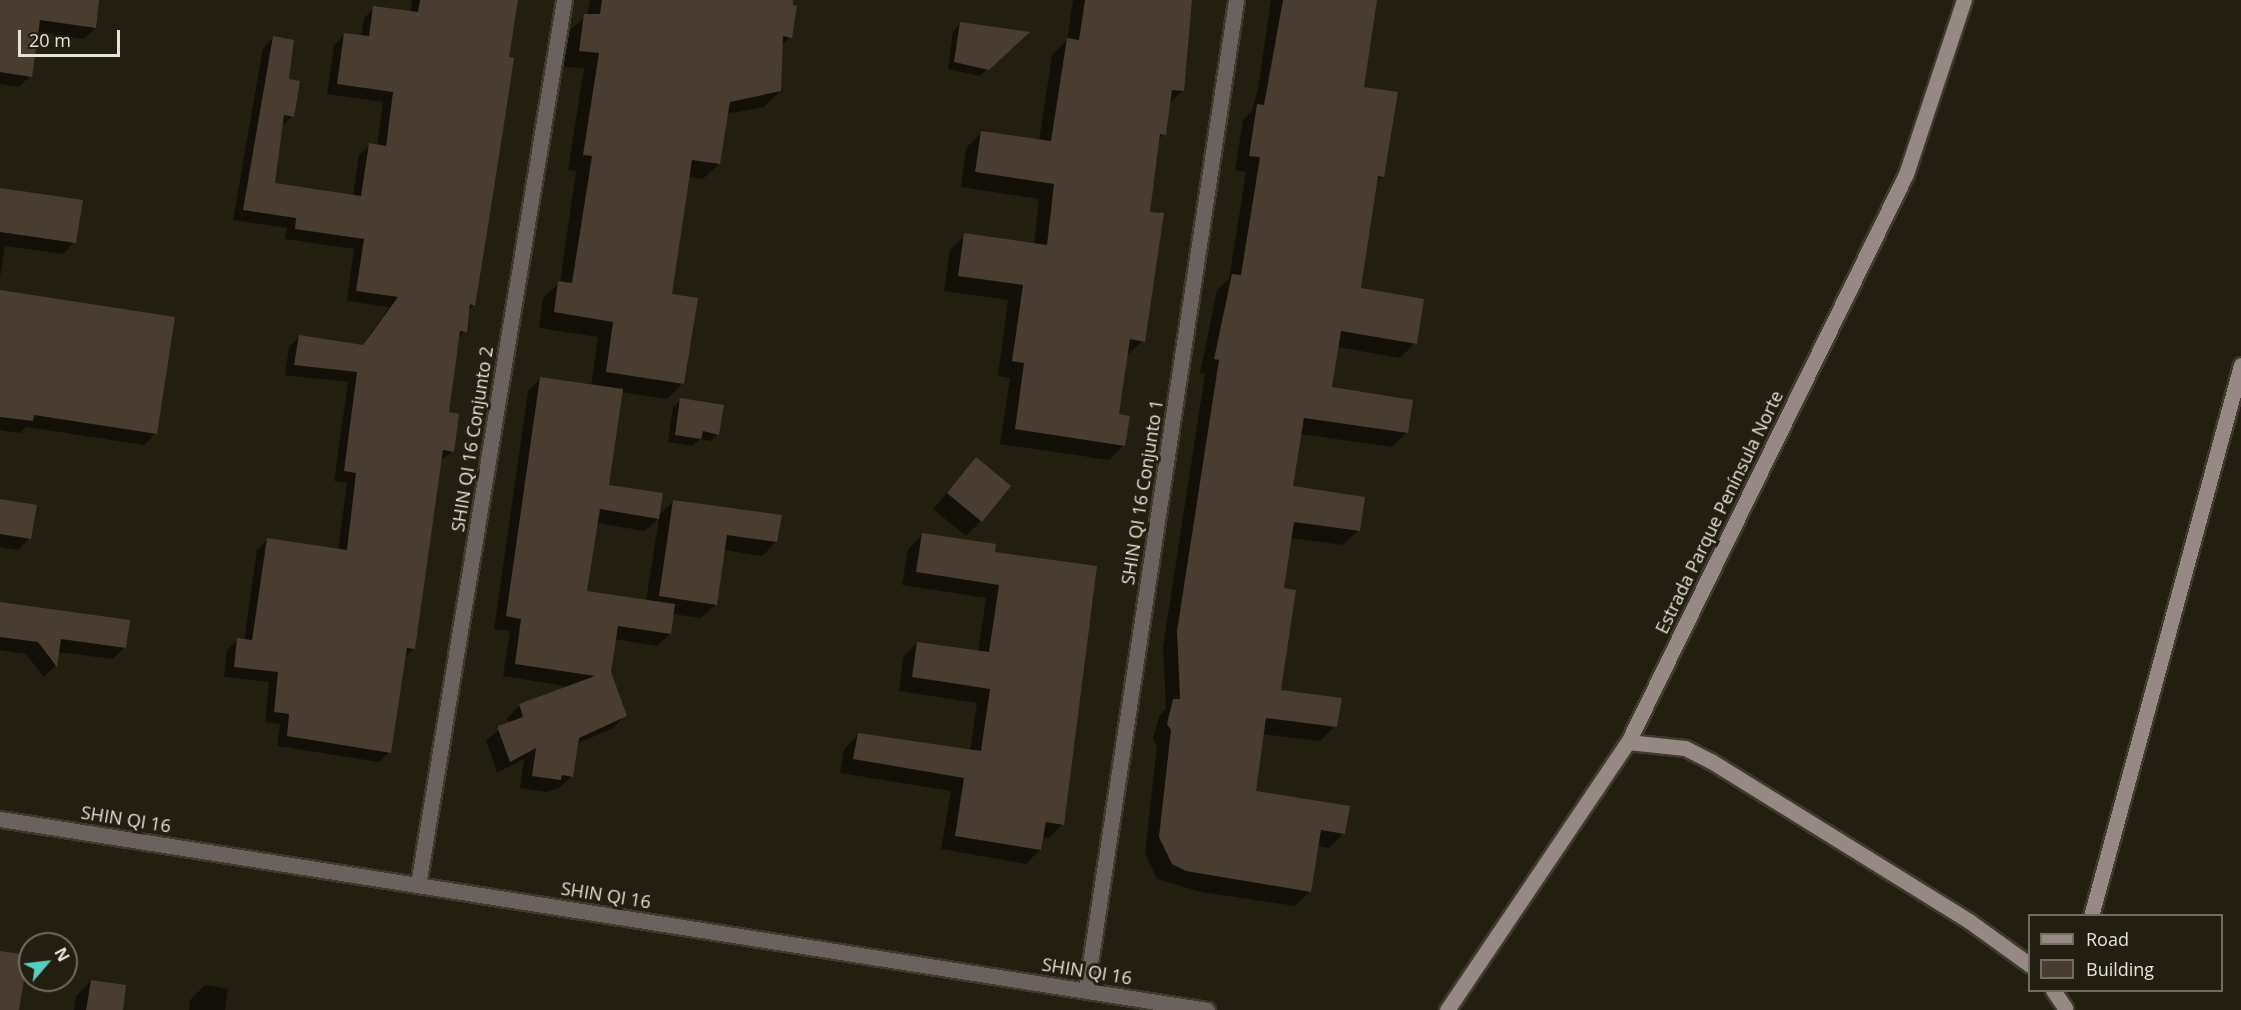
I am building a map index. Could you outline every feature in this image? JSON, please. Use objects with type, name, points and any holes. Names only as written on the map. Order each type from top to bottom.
[{"type":"main road","name":"Estrada Parque Península Norte","points":[[1447,1010],[1628,742],[1906,174],[1964,0]]},
{"type":"main road","points":[[2091,914],[2241,365]]},
{"type":"main road","points":[[1628,742],[1686,748],[1711,761],[1969,921],[2028,963]]},
{"type":"main road","points":[[2054,992],[2065,1009]]},
{"type":"main road","points":[[2065,1009],[2069,992]]},
{"type":"street","name":"SHIN QI 16 Conjunto 2","points":[[418,885],[564,0]]},
{"type":"street","name":"SHIN QI 16 Conjunto 1","points":[[1086,990],[1236,0]]},
{"type":"street","name":"SHIN QI 16","points":[[0,819],[1207,1010]]},
{"type":"building","points":[[0,0],[99,0],[96,28],[40,20],[32,77],[0,72]]},
{"type":"building","points":[[420,0],[518,0],[509,57],[514,58],[475,306],[470,304],[467,332],[460,331],[449,412],[459,414],[454,452],[443,450],[415,649],[407,648],[391,753],[287,736],[289,714],[274,712],[278,672],[234,667],[237,638],[252,640],[267,538],[347,550],[356,473],[344,471],[357,372],[294,365],[299,335],[363,345],[398,297],[356,291],[364,239],[295,229],[296,218],[243,210],[273,36],[294,40],[289,79],[300,81],[294,117],[284,115],[275,183],[361,196],[369,143],[386,146],[393,92],[337,84],[344,33],[369,36],[373,6],[418,12]]},
{"type":"building","points":[[602,0],[793,0],[793,5],[797,6],[792,38],[783,36],[781,91],[730,102],[720,164],[692,160],[672,294],[698,298],[684,384],[606,372],[613,322],[554,312],[558,281],[572,283],[592,156],[583,155],[599,53],[579,51],[584,14],[600,14]]},
{"type":"building","points":[[1085,0],[1192,0],[1184,91],[1172,90],[1166,135],[1160,134],[1150,212],[1164,213],[1145,342],[1130,339],[1119,414],[1130,416],[1125,446],[1015,429],[1024,363],[1012,361],[1023,285],[958,276],[964,233],[1047,245],[1054,184],[975,172],[981,131],[1051,141],[1067,38],[1079,40]]},
{"type":"building","points":[[1283,0],[1377,0],[1364,87],[1398,92],[1384,177],[1378,176],[1361,288],[1424,299],[1417,344],[1341,331],[1332,387],[1413,400],[1408,433],[1304,418],[1293,486],[1365,497],[1360,531],[1294,522],[1284,588],[1296,590],[1281,690],[1342,698],[1337,727],[1266,718],[1256,791],[1350,806],[1345,834],[1321,830],[1311,892],[1186,871],[1172,864],[1159,837],[1171,730],[1167,724],[1173,699],[1180,699],[1177,631],[1219,360],[1214,359],[1232,274],[1241,275],[1260,157],[1249,156],[1257,104],[1264,105]]},
{"type":"building","points":[[960,22],[1030,32],[989,70],[954,62]]},
{"type":"building","points":[[0,188],[83,200],[76,243],[0,232]]},
{"type":"building","points":[[0,290],[175,317],[157,434],[34,415],[33,421],[0,417]]},
{"type":"building","points":[[540,377],[623,389],[609,485],[663,493],[659,519],[600,509],[587,591],[675,604],[671,634],[618,626],[611,672],[627,716],[579,738],[573,777],[562,775],[561,780],[532,776],[536,748],[510,762],[498,729],[498,726],[523,717],[519,704],[595,676],[515,664],[521,619],[506,616]]},
{"type":"building","points":[[680,398],[724,405],[719,435],[703,431],[701,439],[675,435]]},
{"type":"building","points":[[976,457],[1011,486],[982,522],[947,493]]},
{"type":"building","points":[[0,499],[37,505],[31,539],[0,534]]},
{"type":"building","points":[[673,500],[782,515],[777,542],[727,535],[717,605],[659,596]]},
{"type":"building","points":[[922,533],[996,544],[995,552],[1097,566],[1064,825],[1046,822],[1041,850],[955,836],[964,778],[853,759],[858,733],[981,751],[990,689],[912,677],[917,642],[989,652],[999,585],[916,572]]},
{"type":"building","points":[[0,602],[130,620],[126,648],[61,639],[57,667],[38,642],[0,637]]},
{"type":"building","points":[[0,951],[18,954],[18,992],[22,992],[19,1010],[0,1010]]},
{"type":"building","points":[[91,980],[126,985],[123,1010],[86,1010]]}]
